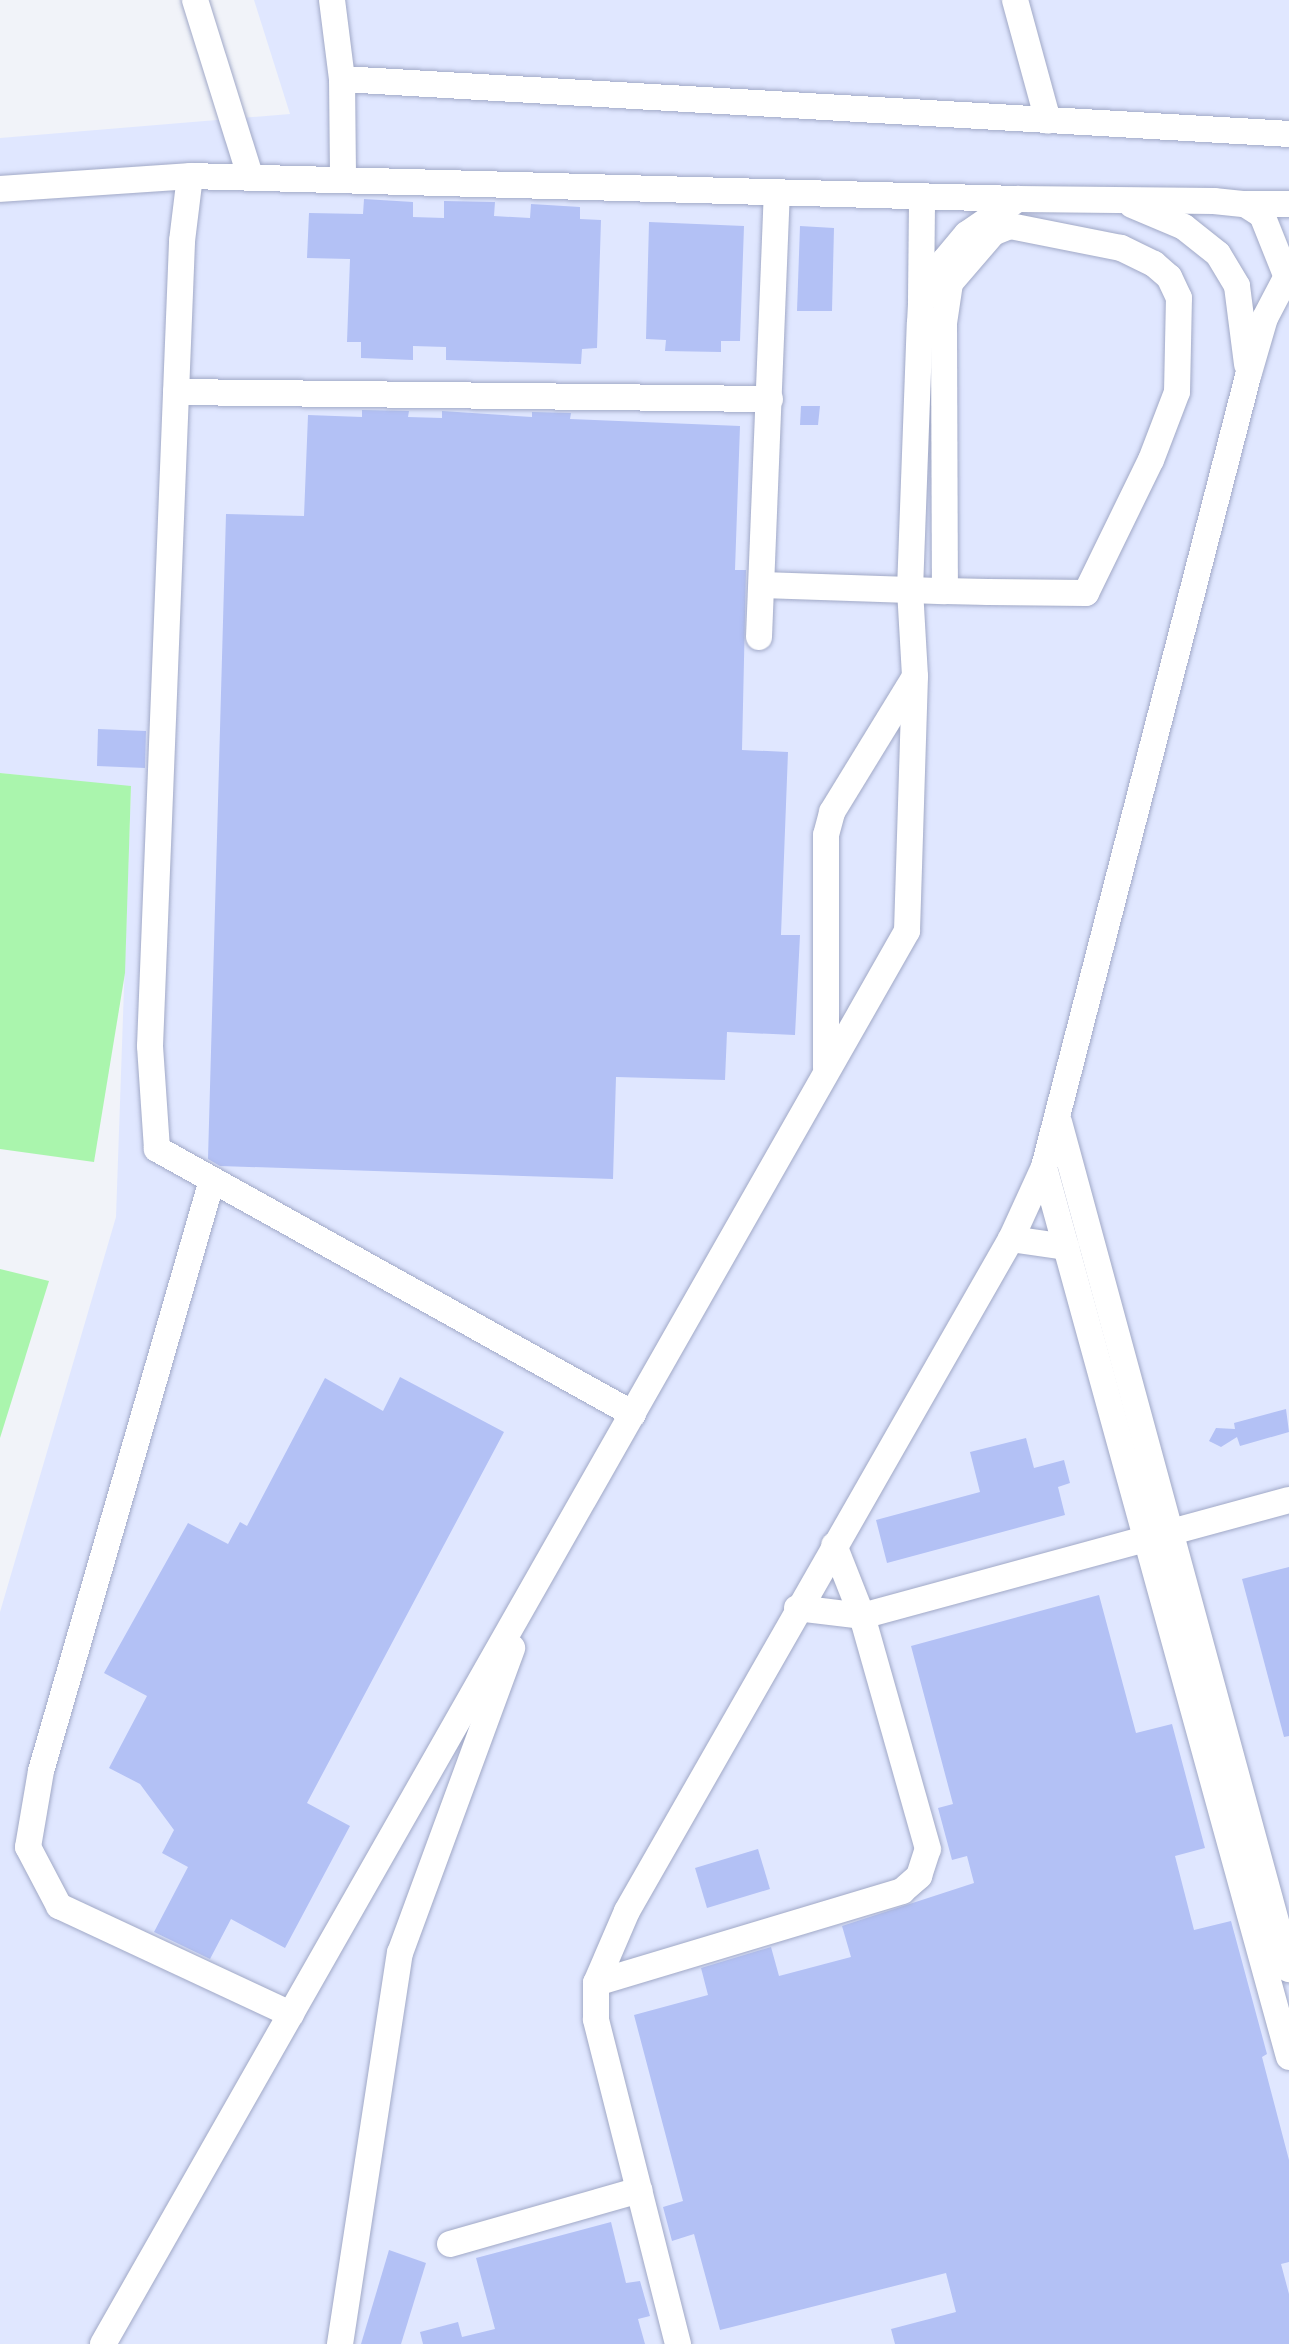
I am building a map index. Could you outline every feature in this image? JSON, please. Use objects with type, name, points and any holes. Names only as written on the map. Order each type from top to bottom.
[{"type":"lane","points":[[195,0],[250,175]]},
{"type":"lane","points":[[332,0],[342,79],[343,179]]},
{"type":"lane","points":[[1015,0],[1048,121]]},
{"type":"lane","points":[[342,79],[1289,134]]},
{"type":"lane","points":[[0,189],[250,175],[777,193],[1289,204]]},
{"type":"lane","points":[[190,176],[176,392],[150,1046],[157,1149],[633,1414]]},
{"type":"lane","points":[[759,637],[777,193]]},
{"type":"lane","points":[[922,197],[945,591]]},
{"type":"lane","points":[[103,2344],[907,931],[915,676],[910,590],[928,316],[967,234],[1018,199]]},
{"type":"lane","points":[[1123,201],[1204,241],[1237,286],[1248,376]]},
{"type":"lane","points":[[1204,241],[1204,216],[1214,201]]},
{"type":"lane","points":[[678,2344],[596,2019],[596,1983],[627,1911],[797,1608],[1011,1239],[1044,1167],[1059,1122],[1248,376],[1285,277],[1272,231],[1245,204]]},
{"type":"lane","points":[[762,585],[1086,593],[1151,460],[1177,392],[1179,298],[1162,270],[1121,248],[1010,226],[993,233],[950,283],[928,316]]},
{"type":"lane","points":[[1237,286],[1285,277]]},
{"type":"lane","points":[[176,392],[770,399]]},
{"type":"lane","points":[[826,1071],[826,835],[832,812],[915,676]]},
{"type":"lane","points":[[1059,1122],[1114,1377],[1242,1843],[1282,1976],[1289,2057]]},
{"type":"lane","points":[[1044,1167],[1066,1247],[1114,1377]]},
{"type":"lane","points":[[212,1180],[41,1771],[28,1847],[59,1906],[291,2014]]},
{"type":"lane","points":[[1011,1239],[1066,1247]]},
{"type":"lane","points":[[797,1608],[862,1616],[1289,1500]]},
{"type":"lane","points":[[596,1983],[902,1891],[919,1876],[928,1849],[862,1616],[834,1545]]},
{"type":"lane","points":[[340,2344],[400,1953],[497,1697],[525,1604]]},
{"type":"lane","points":[[450,2244],[639,2190]]},
{"type":"shaded area","points":[[254,0],[1289,0],[1289,2344],[0,2344],[0,1612],[116,1217],[131,787],[0,773],[0,138],[290,114]]},
{"type":"green space","points":[[0,773],[131,786],[125,973],[94,1162],[0,1149]]},
{"type":"green space","points":[[0,1269],[49,1281],[0,1438]]},
{"type":"building","points":[[364,199],[413,202],[413,217],[444,218],[444,201],[495,202],[494,216],[530,218],[531,204],[580,207],[580,219],[601,220],[597,348],[582,349],[581,364],[446,360],[446,347],[413,346],[413,360],[361,358],[361,342],[347,342],[350,259],[307,258],[309,213],[363,214]]},
{"type":"building","points":[[649,222],[744,226],[740,341],[721,341],[721,352],[665,351],[666,340],[646,339]]},
{"type":"building","points":[[800,226],[834,228],[832,311],[797,311]]},
{"type":"building","points":[[801,406],[820,406],[818,425],[800,425]]},
{"type":"building","points":[[362,410],[409,411],[408,417],[442,418],[442,411],[532,417],[532,412],[571,413],[570,419],[740,426],[735,570],[746,570],[742,750],[788,752],[781,935],[800,935],[795,1035],[727,1032],[725,1080],[616,1077],[613,1179],[220,1166],[208,1159],[226,514],[304,516],[308,415],[362,417]]},
{"type":"building","points":[[98,729],[146,731],[145,768],[97,766]]},
{"type":"building","points":[[400,1377],[504,1432],[307,1803],[350,1826],[285,1948],[231,1919],[210,1959],[154,1932],[188,1867],[162,1853],[174,1830],[140,1784],[109,1768],[147,1696],[104,1673],[188,1523],[228,1544],[240,1522],[247,1526],[325,1378],[383,1411]]},
{"type":"building","points":[[1286,1409],[1289,1432],[1240,1446],[1237,1437],[1221,1447],[1209,1441],[1216,1428],[1235,1429],[1234,1423]]},
{"type":"building","points":[[1026,1438],[1034,1468],[1064,1460],[1070,1483],[1058,1487],[1065,1515],[887,1563],[876,1520],[980,1492],[970,1452]]},
{"type":"building","points":[[1289,1567],[1289,1736],[1284,1737],[1242,1579]]},
{"type":"building","points":[[1099,1595],[1136,1733],[1172,1724],[1205,1848],[1175,1856],[1194,1930],[1231,1921],[1267,2054],[1262,2057],[1289,2160],[1289,2262],[1281,2264],[1289,2294],[1289,2344],[895,2344],[891,2329],[956,2312],[946,2273],[720,2330],[694,2234],[672,2241],[663,2207],[683,2201],[634,2015],[708,1995],[701,1968],[771,1947],[779,1976],[851,1957],[842,1926],[974,1883],[967,1856],[952,1860],[938,1808],[953,1804],[911,1646]]},
{"type":"building","points":[[758,1849],[770,1889],[707,1908],[695,1868]]},
{"type":"building","points":[[611,2222],[626,2283],[640,2281],[650,2316],[638,2319],[645,2344],[423,2344],[420,2332],[458,2322],[462,2337],[495,2329],[476,2258]]},
{"type":"building","points":[[389,2250],[426,2263],[401,2344],[361,2344]]}]
